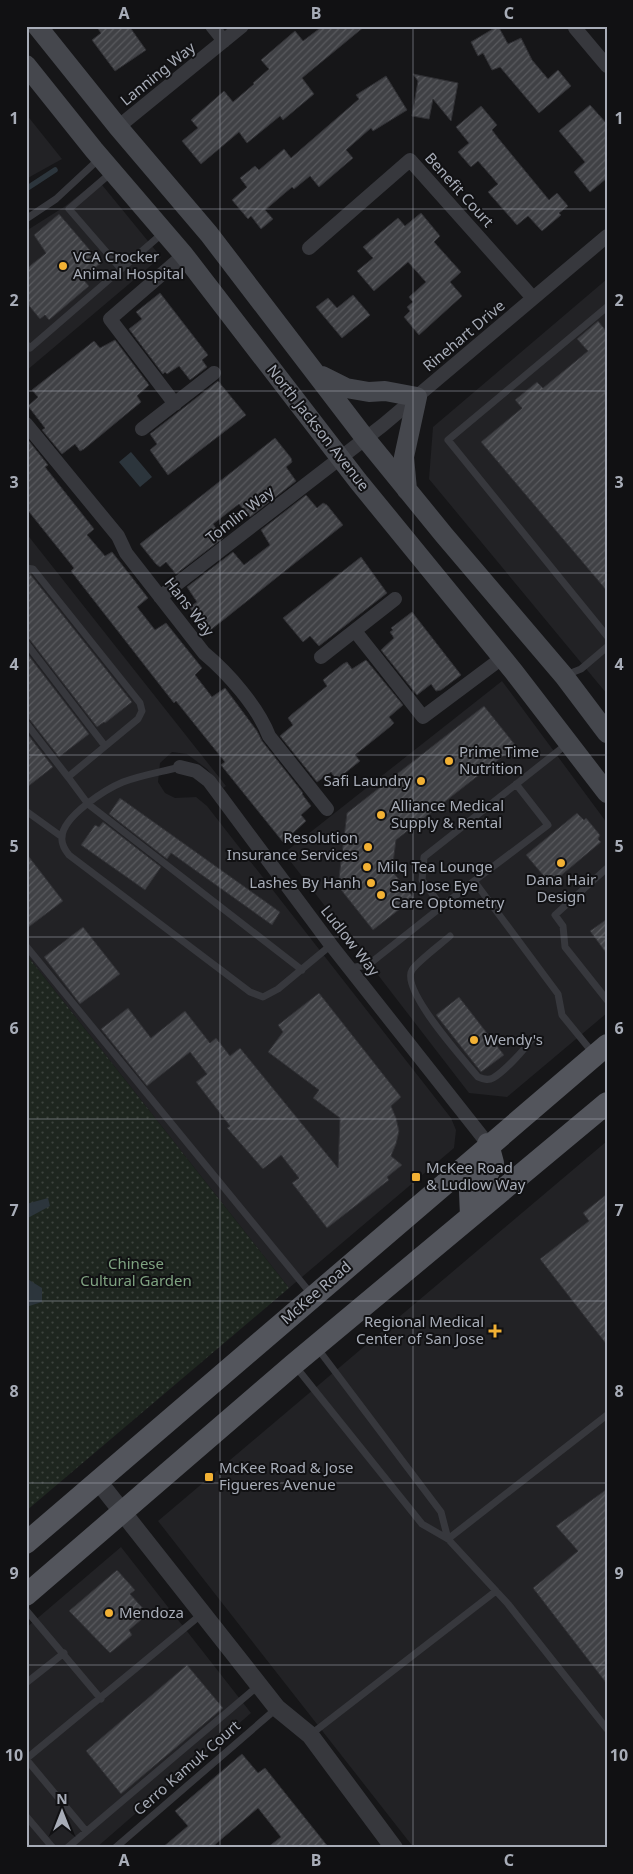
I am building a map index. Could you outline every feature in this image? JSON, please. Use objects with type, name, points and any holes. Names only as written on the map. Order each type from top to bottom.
[{"type":"main road","name":"North Jackson Avenue","points":[[37,26],[118,127],[209,234],[365,438],[564,676],[607,733]]},
{"type":"main road","name":"North Jackson Avenue","points":[[26,64],[106,165],[184,255],[340,457],[502,658],[607,793]]},
{"type":"main road","points":[[317,374],[346,388],[369,392],[385,391],[417,397],[404,457],[407,490]]},
{"type":"main road","name":"McKee Road","points":[[26,1543],[488,1144],[601,1050]]},
{"type":"main road","points":[[26,1595],[98,1534],[121,1511],[294,1364],[607,1104]]},
{"type":"main road","points":[[471,1216],[470,1192],[486,1177],[493,1164],[488,1144]]},
{"type":"street","points":[[212,26],[224,42]]},
{"type":"street","name":"Lanning Way","points":[[118,127],[242,26]]},
{"type":"street","points":[[575,28],[607,66]]},
{"type":"street","name":"Benefit Court","points":[[309,248],[410,160],[533,298]]},
{"type":"street","name":"Rinehart Drive","points":[[340,457],[417,397],[607,236]]},
{"type":"street","points":[[175,404],[110,319],[184,255]]},
{"type":"street","points":[[142,429],[214,373]]},
{"type":"street","name":"Hans Way","points":[[26,424],[118,536],[126,553],[160,597],[258,715],[269,736],[327,809]]},
{"type":"street","name":"Tomlin Way","points":[[160,597],[340,457]]},
{"type":"street","points":[[321,657],[395,599]]},
{"type":"street","points":[[355,631],[423,717],[502,658]]},
{"type":"street","name":"Ludlow Way","points":[[180,767],[196,771],[208,781],[331,945],[488,1144]]},
{"type":"street","points":[[98,1481],[204,1613],[277,1708],[310,1735],[394,1848]]},
{"type":"lane","points":[[26,219],[106,165]]},
{"type":"lane","points":[[106,165],[69,209],[121,269]]},
{"type":"lane","points":[[26,344],[30,348],[164,232]]},
{"type":"lane","points":[[607,307],[448,440],[607,636]]},
{"type":"lane","points":[[26,568],[33,569],[140,702],[142,711],[138,719],[68,777]]},
{"type":"lane","points":[[26,643],[105,746]]},
{"type":"lane","points":[[564,676],[581,669],[607,647]]},
{"type":"lane","points":[[26,723],[88,804],[302,970]]},
{"type":"lane","points":[[442,906],[422,880],[424,857],[568,744]]},
{"type":"lane","points":[[180,767],[125,782],[108,789],[88,804],[78,812],[65,828],[62,837],[64,847],[69,855],[250,992],[263,996],[278,989],[331,945]]},
{"type":"lane","points":[[349,968],[368,965],[474,881],[548,826],[516,784]]},
{"type":"lane","points":[[26,810],[62,837]]},
{"type":"lane","points":[[607,868],[555,915],[563,926],[565,947],[607,1000]]},
{"type":"lane","points":[[474,881],[558,994],[562,1015],[601,1050]]},
{"type":"lane","points":[[450,936],[412,970],[410,979],[418,1000],[478,1077],[484,1080],[493,1078],[525,1049],[532,1039]]},
{"type":"lane","points":[[26,946],[312,1295]]},
{"type":"lane","points":[[316,1346],[441,1512],[448,1539]]},
{"type":"lane","points":[[294,1364],[422,1524],[448,1539],[496,1592],[607,1730]]},
{"type":"lane","points":[[448,1539],[607,1415]]},
{"type":"lane","points":[[310,1735],[496,1592]]},
{"type":"lane","points":[[26,1610],[101,1699]]},
{"type":"lane","points":[[86,1831],[26,1759],[204,1613]]},
{"type":"lane","points":[[26,1683],[64,1653]]},
{"type":"lane","points":[[67,1848],[259,1685]]},
{"type":"lane","name":"Cerro Kamuk Court","points":[[115,1848],[277,1708]]},
{"type":"lane","points":[[26,1816],[53,1848]]},
{"type":"shaded area","points":[[26,114],[62,159],[26,179]]},
{"type":"shaded area","points":[[98,180],[161,257],[26,371],[26,231],[64,207]]},
{"type":"shaded area","points":[[607,279],[607,694],[429,479],[433,427]]},
{"type":"shaded area","points":[[131,452],[152,477],[140,487],[119,462]]},
{"type":"shaded area","points":[[26,533],[226,786],[223,788],[207,769],[187,754],[172,752],[160,763],[158,782],[165,793],[175,798],[196,797],[207,806],[451,1118],[456,1130],[454,1148],[289,1288],[26,954]]},
{"type":"shaded area","points":[[502,681],[607,823],[607,1013],[507,1097],[469,1093],[284,853]]},
{"type":"shaded area","name":"Regional Medical Center of San Jose","points":[[607,1141],[607,1848],[414,1848],[158,1521]]},
{"type":"shaded area","points":[[48,1198],[50,1206],[26,1219],[26,1204]]},
{"type":"shaded area","points":[[26,1278],[42,1288],[42,1302],[26,1307]]},
{"type":"shaded area","points":[[121,1547],[251,1713],[96,1848],[26,1848],[26,1628]]},
{"type":"green space","name":"Chinese Cultural Garden","points":[[26,954],[289,1288],[26,1511]]},
{"type":"building","points":[[96,26],[129,26],[146,50],[115,71],[92,40],[101,33]]},
{"type":"building","points":[[323,26],[365,26],[302,78],[314,94],[283,120],[280,116],[247,143],[239,132],[201,164],[182,141],[198,128],[191,120],[224,91],[233,102],[269,69],[261,60],[295,31],[303,41]]},
{"type":"building","points":[[498,26],[508,44],[521,38],[532,60],[548,79],[558,70],[571,86],[539,113],[500,67],[492,70],[483,53],[478,56],[471,42]]},
{"type":"building","points":[[413,74],[458,83],[451,121],[433,99],[429,119],[412,116],[418,81]]},
{"type":"building","points":[[386,76],[407,110],[373,131],[371,128],[346,150],[353,158],[319,187],[310,176],[294,189],[292,187],[265,210],[273,219],[261,229],[251,216],[248,219],[232,200],[247,187],[240,178],[255,166],[259,170],[284,149],[291,158],[359,99],[356,95]]},
{"type":"building","points":[[590,105],[607,124],[607,178],[590,192],[574,172],[585,162],[559,131]]},
{"type":"building","points":[[481,106],[497,125],[492,130],[549,200],[557,193],[568,206],[559,213],[561,215],[542,231],[528,216],[517,225],[488,192],[498,184],[478,161],[471,167],[458,152],[469,143],[456,127]]},
{"type":"building","points":[[421,213],[440,236],[434,242],[461,272],[450,282],[462,296],[419,335],[404,317],[410,311],[407,307],[413,302],[409,297],[426,282],[408,262],[374,291],[357,271],[373,258],[363,247],[398,218],[405,226]]},
{"type":"building","name":"VCA Crocker Animal Hospital","points":[[59,214],[101,263],[82,278],[89,286],[49,320],[45,315],[40,319],[26,302],[26,269],[46,253],[34,235]]},
{"type":"building","points":[[160,293],[208,355],[202,360],[207,367],[190,380],[179,366],[167,374],[165,372],[163,374],[129,329],[142,319],[136,312]]},
{"type":"building","points":[[353,295],[370,315],[342,338],[316,307],[328,298],[337,308]]},
{"type":"building","points":[[598,321],[607,332],[607,591],[481,442],[522,408],[515,400],[537,382],[543,388],[588,351],[577,339]]},
{"type":"building","points":[[115,340],[149,385],[137,396],[141,402],[84,449],[80,451],[75,444],[62,454],[42,430],[45,428],[28,406],[38,397],[32,390],[94,341],[100,348]]},
{"type":"building","points":[[218,381],[246,415],[168,475],[150,450],[157,444],[150,434]]},
{"type":"building","points":[[275,438],[291,458],[292,462],[286,467],[296,481],[250,517],[239,504],[213,524],[223,538],[176,574],[166,562],[160,567],[156,564],[140,544]]},
{"type":"building","points":[[29,441],[48,465],[45,467],[94,529],[87,535],[105,556],[112,552],[148,598],[137,607],[155,630],[166,623],[202,668],[195,675],[212,697],[225,688],[257,731],[262,741],[303,793],[311,806],[301,815],[306,821],[283,842],[221,765],[225,762],[176,701],[174,703],[71,571],[74,568],[26,508],[26,444]]},
{"type":"building","points":[[306,495],[317,508],[323,503],[327,505],[343,525],[208,632],[192,612],[190,607],[197,602],[187,587],[233,552],[244,565],[270,545],[261,530]]},
{"type":"building","points":[[361,557],[387,593],[319,646],[310,636],[303,642],[283,618]]},
{"type":"building","points":[[26,573],[30,574],[132,702],[97,727],[30,640],[26,638]]},
{"type":"building","points":[[412,612],[461,675],[441,690],[436,691],[431,684],[417,695],[381,650],[394,638],[390,632],[393,630],[391,628]]},
{"type":"building","points":[[26,652],[89,734],[59,757],[30,720],[26,718]]},
{"type":"building","points":[[366,660],[403,705],[389,717],[394,723],[355,755],[360,761],[340,777],[335,778],[331,772],[317,782],[280,736],[293,725],[288,718],[327,686],[323,680],[347,662],[352,669]]},
{"type":"building","points":[[484,706],[516,746],[396,840],[392,871],[414,898],[373,930],[338,886],[347,813]]},
{"type":"building","points":[[26,732],[53,767],[26,788]]},
{"type":"building","points":[[120,798],[280,912],[272,925],[171,853],[167,859],[109,814]]},
{"type":"building","points":[[577,813],[584,820],[586,818],[600,835],[598,839],[601,842],[552,883],[548,881],[526,855]]},
{"type":"building","points":[[103,822],[161,867],[145,890],[81,845],[95,825],[99,827]]},
{"type":"building","points":[[26,853],[63,901],[26,929]]},
{"type":"building","points":[[607,919],[607,954],[590,931]]},
{"type":"building","points":[[83,927],[120,974],[80,1004],[44,957]]},
{"type":"building","points":[[319,993],[401,1097],[391,1106],[399,1131],[391,1156],[402,1165],[387,1177],[389,1180],[327,1228],[292,1183],[299,1178],[281,1155],[263,1169],[227,1128],[230,1126],[196,1082],[207,1074],[190,1052],[147,1086],[101,1029],[128,1008],[151,1038],[185,1011],[210,1043],[216,1038],[230,1056],[240,1048],[338,1168],[340,1118],[313,1098],[319,1090],[268,1052],[283,1032],[278,1025]]},
{"type":"building","name":"Wendy's","points":[[459,997],[504,1055],[481,1072],[436,1015]]},
{"type":"building","points":[[607,1194],[607,1345],[540,1259],[589,1221],[583,1213]]},
{"type":"building","points":[[607,1489],[607,1684],[533,1588],[578,1551],[556,1526]]},
{"type":"building","name":"Mendoza","points":[[117,1570],[135,1590],[130,1594],[148,1614],[129,1630],[132,1635],[110,1653],[69,1611]]},
{"type":"building","points":[[187,1665],[223,1708],[121,1794],[86,1751]]},
{"type":"building","points":[[242,1754],[258,1773],[265,1768],[329,1848],[267,1848],[281,1837],[258,1808],[211,1848],[162,1848],[188,1826],[175,1811]]},
{"type":"waterway","points":[[26,189],[55,170]]},
{"type":"place","name":"VCA Crocker Animal Hospital","points":[[63,266]]},
{"type":"place","name":"Prime Time Nutrition","points":[[449,761]]},
{"type":"place","name":"Safi Laundry","points":[[421,781]]},
{"type":"place","name":"Alliance Medical Supply & Rental","points":[[381,815]]},
{"type":"place","name":"Resolution Insurance Services","points":[[368,847]]},
{"type":"place","name":"Dana Hair Design","points":[[561,863]]},
{"type":"place","name":"Milq Tea Lounge","points":[[367,867]]},
{"type":"place","name":"Lashes By Hanh","points":[[371,883]]},
{"type":"place","name":"San Jose Eye Care Optometry","points":[[381,895]]},
{"type":"place","name":"Wendy's","points":[[474,1040]]},
{"type":"place","name":"McKee Road & Ludlow Way","points":[[416,1177]]},
{"type":"place","name":"Regional Medical Center of San Jose","points":[[495,1331]]},
{"type":"place","name":"McKee Road & Jose Figueres Avenue","points":[[209,1477]]},
{"type":"place","name":"Mendoza","points":[[109,1613]]}]
